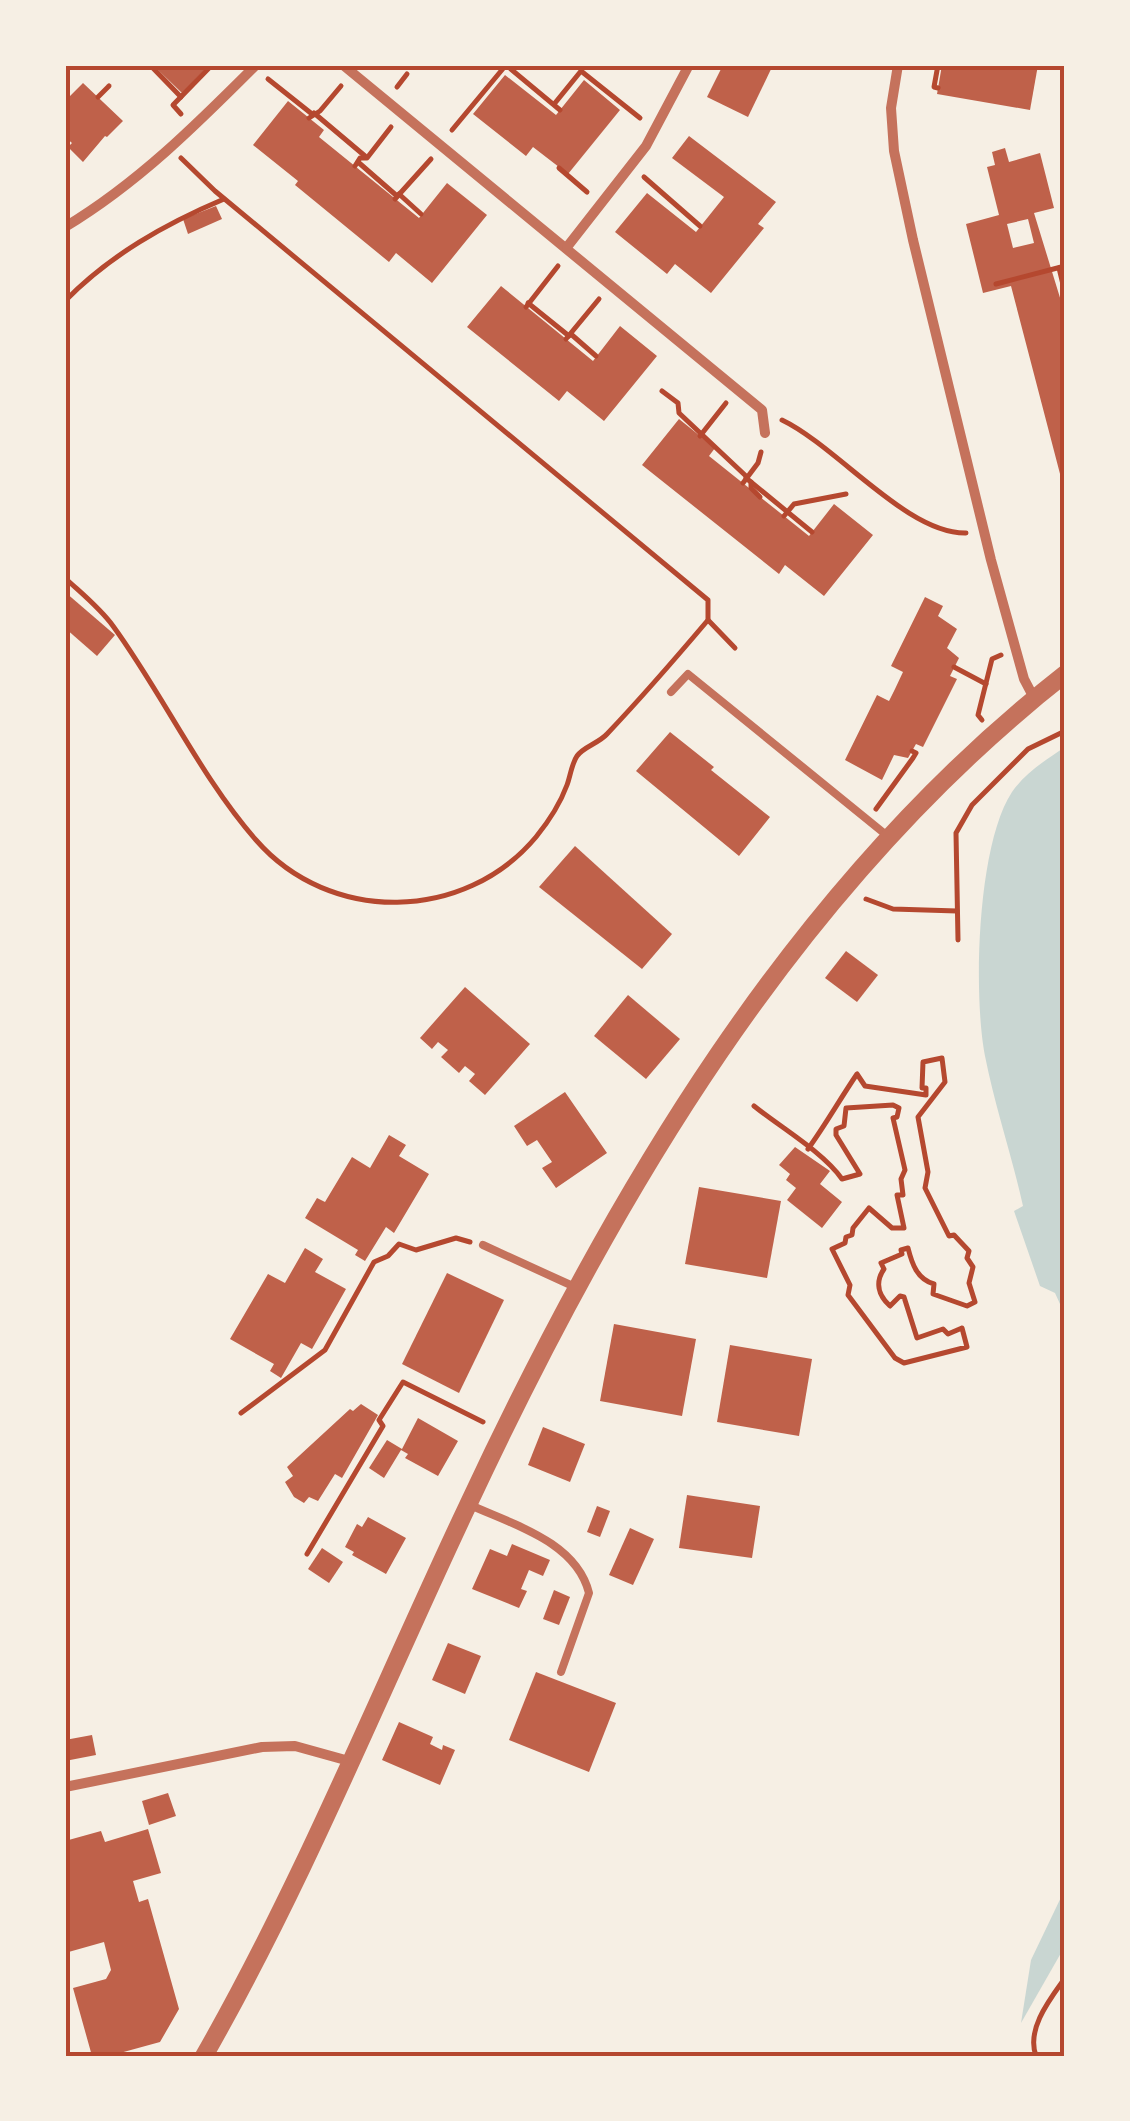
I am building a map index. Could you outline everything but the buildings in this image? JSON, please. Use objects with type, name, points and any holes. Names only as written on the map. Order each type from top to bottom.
[{"type":"street","points":[[569,249],[656,130],[688,65]]},
{"type":"street","points":[[898,65],[891,108],[894,151],[984,532],[1024,679],[1034,698]]},
{"type":"street","points":[[65,227],[172,149],[255,66]]},
{"type":"street","points":[[348,69],[762,410],[765,433]]},
{"type":"street","points":[[204,2056],[312,1847],[468,1504],[605,1233],[700,1082],[846,887],[994,733],[1065,674]]},
{"type":"street","points":[[65,1786],[262,1747],[294,1746],[349,1761]]},
{"type":"lane","points":[[671,692],[688,674],[890,838]]},
{"type":"lane","points":[[483,1246],[575,1287]]},
{"type":"lane","points":[[468,1504],[558,1547],[586,1580],[588,1593],[561,1672]]},
{"type":"path","points":[[150,65],[181,96]]},
{"type":"path","points":[[397,196],[506,65],[557,107],[581,71],[656,130]]},
{"type":"path","points":[[938,65],[934,87],[938,88]]},
{"type":"path","points":[[1063,65],[1065,102]]},
{"type":"path","points":[[255,66],[367,158]]},
{"type":"path","points":[[194,126],[173,105],[210,67]]},
{"type":"path","points":[[312,115],[320,111],[348,69]]},
{"type":"path","points":[[98,98],[109,86]]},
{"type":"path","points":[[531,96],[536,89]]},
{"type":"path","points":[[289,96],[297,108]]},
{"type":"path","points":[[358,164],[402,113]]},
{"type":"path","points":[[65,578],[111,622],[256,840],[275,859],[322,888],[343,896],[389,903],[431,900],[458,892],[484,881],[517,858],[551,818],[564,795],[576,756],[603,738],[708,620],[708,600],[224,199],[172,149]]},
{"type":"path","points":[[358,164],[421,214]]},
{"type":"path","points":[[358,164],[372,180]]},
{"type":"path","points":[[630,165],[700,226]]},
{"type":"path","points":[[559,168],[601,204]]},
{"type":"path","points":[[65,301],[120,254],[180,218],[224,199]]},
{"type":"path","points":[[673,214],[679,206]]},
{"type":"path","points":[[569,249],[527,305],[596,356]]},
{"type":"path","points":[[996,284],[1062,267],[1065,294]]},
{"type":"path","points":[[569,337],[611,284]]},
{"type":"path","points":[[701,434],[737,389]]},
{"type":"path","points":[[662,390],[747,480],[812,532]]},
{"type":"path","points":[[762,410],[807,432],[926,524],[960,533],[984,532]]},
{"type":"path","points":[[747,480],[758,462],[765,433]]},
{"type":"path","points":[[747,480],[760,497]]},
{"type":"path","points":[[786,514],[794,504],[846,494]]},
{"type":"path","points":[[708,620],[735,648]]},
{"type":"path","points":[[994,733],[978,715],[992,659],[1015,648]]},
{"type":"path","points":[[954,667],[986,684]]},
{"type":"path","points":[[958,940],[956,833],[972,805],[1028,749],[1065,731]]},
{"type":"path","points":[[868,819],[914,758],[916,753],[912,751]]},
{"type":"path","points":[[846,887],[892,909],[957,911]]},
{"type":"path","points":[[754,1106],[842,1180],[860,1174],[836,1135],[838,1127],[844,1126],[846,1108],[899,1108],[898,1117],[893,1118],[905,1170],[900,1179],[903,1194],[897,1196],[904,1228],[892,1228],[868,1208],[852,1235],[832,1249],[850,1285],[848,1296],[895,1358],[904,1363],[967,1347],[962,1328],[917,1338],[904,1297],[900,1296],[890,1306],[882,1299],[878,1286],[884,1269],[881,1263],[908,1248],[914,1268],[934,1284],[933,1294],[967,1306],[975,1302],[968,1283],[973,1268],[967,1258],[969,1252],[954,1235],[948,1236],[924,1188],[928,1168],[918,1117],[944,1082],[942,1058],[923,1062],[922,1088],[926,1088],[926,1094],[865,1086],[857,1074],[808,1149]]},
{"type":"path","points":[[241,1413],[325,1350],[374,1262],[388,1256],[398,1244],[416,1250],[456,1238],[483,1246]]},
{"type":"path","points":[[307,1554],[383,1426],[379,1420],[403,1382],[503,1433]]},
{"type":"path","points":[[1036,2056],[1032,2046],[1042,2010],[1065,1978]]},
{"type":"shaded area","points":[[1065,747],[1065,1315],[1055,1293],[1040,1286],[1014,1211],[1023,1206],[985,1056],[979,959],[985,882],[1000,816],[1023,779]]},
{"type":"shaded area","points":[[1065,1889],[1065,1946],[1021,2023],[1031,1960]]}]
